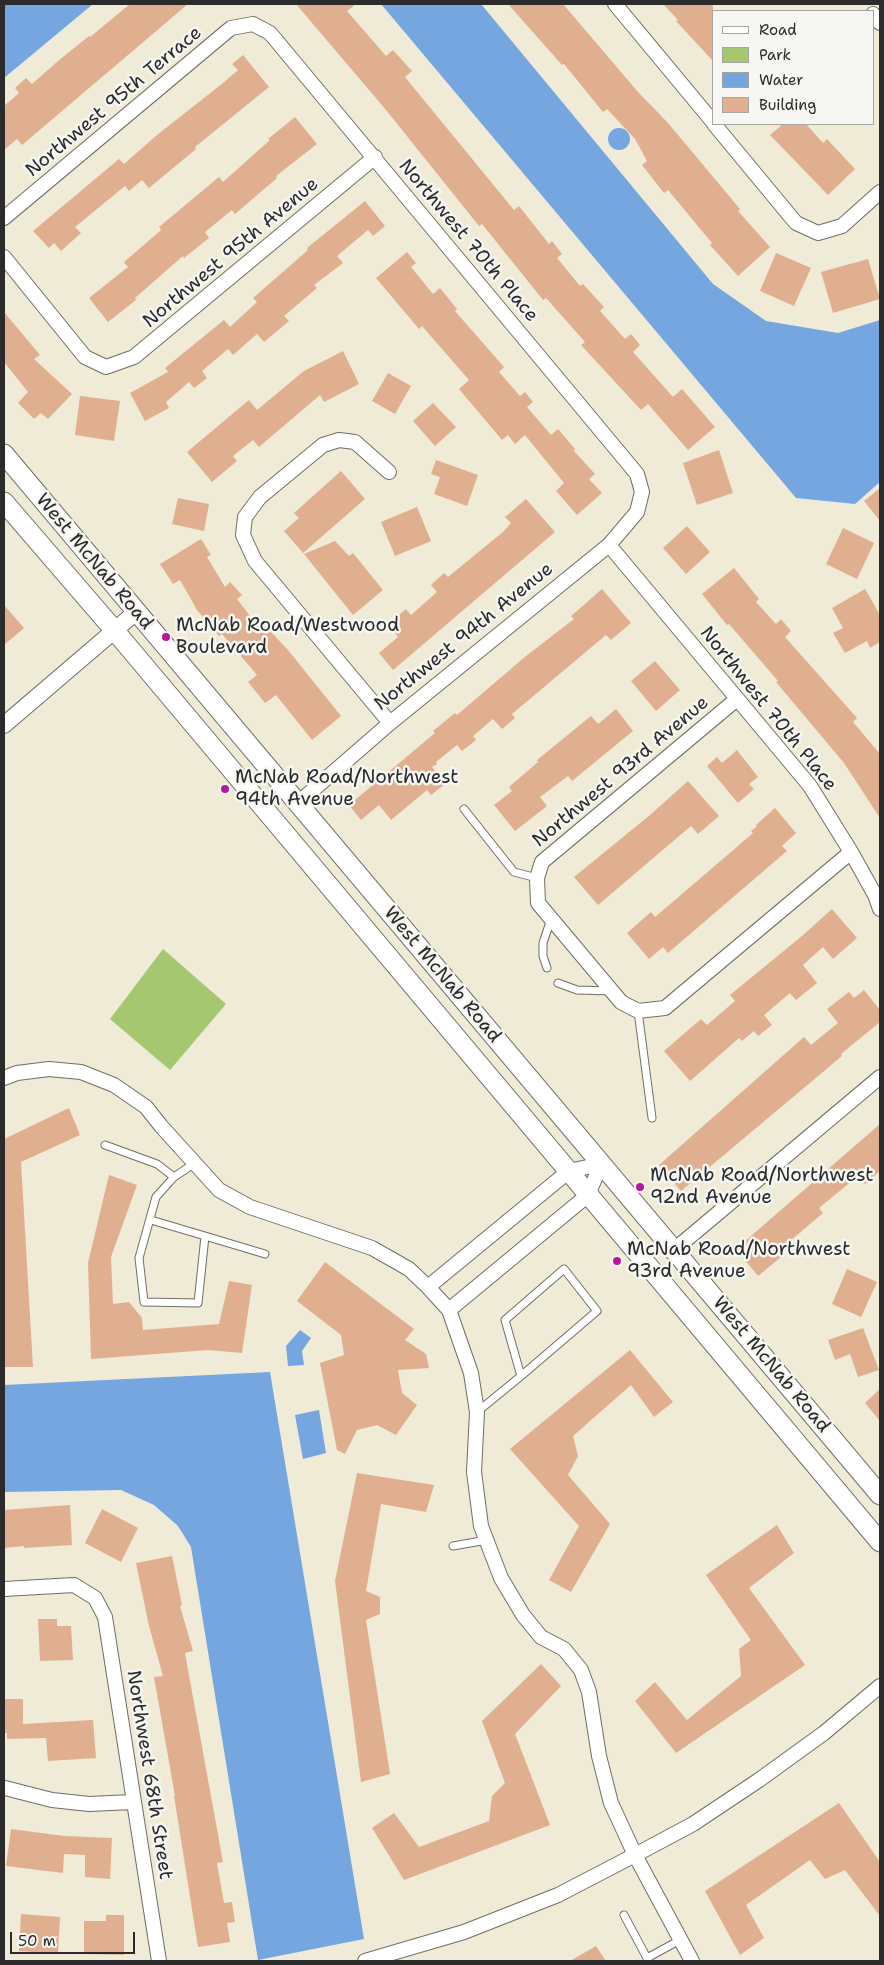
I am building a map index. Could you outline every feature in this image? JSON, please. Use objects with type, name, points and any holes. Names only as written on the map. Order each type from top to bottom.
[{"type":"main road","name":"West McNab Road","points":[[4,454],[880,1495]]},
{"type":"main road","name":"West McNab Road","points":[[4,502],[115,631],[880,1542]]},
{"type":"street","points":[[614,4],[712,122]]},
{"type":"street","name":"Northwest 70th Place","points":[[253,24],[270,33],[374,157],[637,474],[642,492]]},
{"type":"street","name":"Northwest 95th Terrace","points":[[4,218],[231,28],[253,24]]},
{"type":"street","points":[[715,125],[796,223],[818,233],[842,226],[880,192]]},
{"type":"street","name":"Northwest 95th Avenue","points":[[4,257],[85,357],[106,367],[134,357],[374,157]]},
{"type":"street","points":[[389,472],[355,442],[339,440],[323,445],[260,497],[245,517],[243,534],[255,561],[390,723]]},
{"type":"street","name":"Northwest 94th Avenue","points":[[298,803],[390,723],[609,545],[637,512],[642,492]]},
{"type":"street","name":"Northwest 70th Place","points":[[609,545],[810,786],[851,852],[875,895],[880,910]]},
{"type":"street","points":[[4,725],[136,612]]},
{"type":"street","name":"Northwest 93rd Avenue","points":[[536,878],[542,862],[737,699]]},
{"type":"street","points":[[536,878],[538,903],[621,1002],[638,1011],[665,1008],[851,852]]},
{"type":"street","points":[[4,1078],[17,1073],[49,1069],[81,1072],[114,1085],[146,1107],[218,1190],[250,1207],[372,1248],[409,1269],[449,1310],[471,1373],[477,1412],[474,1472],[481,1526],[500,1578],[523,1615],[541,1637],[564,1650],[581,1670],[589,1692],[599,1756],[611,1803],[635,1855],[692,1961]]},
{"type":"street","points":[[674,1250],[880,1077]]},
{"type":"street","points":[[428,1287],[569,1172],[601,1164]]},
{"type":"street","points":[[449,1310],[588,1195],[601,1164]]},
{"type":"street","name":"Northwest 68th Street","points":[[4,1588],[74,1585],[95,1598],[106,1617],[159,1961]]},
{"type":"street","points":[[365,1961],[464,1932],[558,1895],[635,1855],[693,1824],[759,1780],[824,1733],[880,1686]]},
{"type":"street","points":[[5,1788],[52,1800],[90,1804],[133,1802]]},
{"type":"lane","points":[[464,809],[514,872],[536,878]]},
{"type":"lane","points":[[547,968],[543,956],[543,943],[551,918]]},
{"type":"lane","points":[[558,983],[577,990],[612,991]]},
{"type":"lane","points":[[638,1011],[652,1118]]},
{"type":"lane","points":[[105,1145],[157,1164],[174,1177]]},
{"type":"lane","points":[[194,1163],[174,1177],[156,1197],[139,1258],[144,1302],[198,1303],[205,1236]]},
{"type":"lane","points":[[151,1220],[264,1254]]},
{"type":"lane","points":[[477,1412],[521,1376],[597,1311],[564,1269],[504,1320],[521,1376]]},
{"type":"lane","points":[[453,1546],[486,1540]]},
{"type":"lane","points":[[624,1915],[648,1960],[680,1940]]},
{"type":"green space","points":[[163,949],[226,1004],[170,1070],[110,1019]]},
{"type":"water","points":[[4,4],[93,4],[4,78]]},
{"type":"water","points":[[381,4],[481,4],[713,284],[766,321],[838,333],[880,320],[880,482],[855,504],[796,498]]},
{"type":"water","points":[[619,128],[629,135],[630,139],[623,149],[619,150],[609,143],[608,139],[615,129]]},
{"type":"water","points":[[300,1330],[311,1338],[302,1351],[304,1365],[288,1366],[286,1346]]},
{"type":"water","points":[[270,1372],[364,1939],[258,1960],[191,1547],[178,1526],[154,1505],[121,1490],[4,1492],[4,1385]]},
{"type":"water","points":[[319,1410],[326,1453],[303,1459],[295,1415]]},
{"type":"building","points":[[130,4],[188,4],[22,145],[17,139],[4,150],[4,106],[19,93],[15,88],[26,78],[32,84]]},
{"type":"building","points":[[296,4],[356,4],[347,11],[386,56],[393,50],[412,71],[405,77],[514,210],[519,206],[549,244],[552,241],[562,254],[557,258],[580,286],[583,284],[604,307],[600,311],[625,339],[631,334],[640,345],[633,352],[673,397],[682,389],[715,427],[688,450],[648,404],[641,410],[581,345],[585,342],[546,298],[543,300],[482,224],[479,226],[386,110]]},
{"type":"building","points":[[508,4],[563,4],[638,92],[668,123],[740,209],[738,211],[770,247],[738,276],[710,245],[712,243],[668,190],[664,193],[642,165],[647,161],[635,139],[607,109],[603,112],[564,64],[562,65]]},
{"type":"building","points":[[663,4],[713,4],[712,60],[676,21],[678,20]]},
{"type":"building","points":[[243,55],[269,87],[195,147],[196,149],[149,188],[142,180],[129,191],[125,186],[75,227],[81,233],[61,251],[54,243],[49,248],[33,231],[119,159],[124,164],[157,135],[223,83],[238,70],[232,64]]},
{"type":"building","points":[[295,117],[317,144],[276,176],[277,178],[235,214],[232,210],[205,232],[209,238],[184,258],[183,256],[135,298],[136,300],[108,322],[89,298],[128,267],[124,262],[161,230],[159,227],[219,177],[223,182],[270,140],[268,139]]},
{"type":"building","points":[[782,125],[807,125],[823,143],[827,139],[855,169],[828,195],[770,135]]},
{"type":"building","points":[[365,201],[385,226],[373,236],[368,230],[337,256],[343,263],[314,285],[317,288],[284,316],[289,321],[264,342],[257,334],[233,355],[228,349],[202,371],[207,378],[194,388],[189,382],[166,402],[169,408],[145,421],[130,393],[168,372],[165,368],[224,320],[230,327],[257,302],[253,298],[308,250],[307,248]]},
{"type":"building","points":[[407,252],[416,263],[411,267],[433,294],[440,288],[457,309],[455,311],[504,367],[499,372],[520,396],[525,392],[533,402],[527,407],[551,435],[558,429],[575,449],[574,451],[595,474],[589,479],[602,493],[577,515],[556,491],[564,483],[525,435],[515,444],[508,435],[502,440],[459,389],[469,380],[422,326],[419,329],[376,278]]},
{"type":"building","points":[[776,253],[811,268],[794,306],[760,291]]},
{"type":"building","points":[[868,259],[880,299],[833,313],[821,272]]},
{"type":"building","points":[[4,312],[40,355],[34,359],[72,394],[48,419],[41,413],[34,419],[18,403],[28,392],[4,362]]},
{"type":"building","points":[[343,351],[359,384],[324,402],[320,395],[259,447],[253,440],[233,456],[237,461],[212,482],[187,452],[249,400],[257,410],[304,371]]},
{"type":"building","points":[[388,373],[411,386],[395,414],[372,401]]},
{"type":"building","points":[[80,396],[120,401],[114,441],[75,435]]},
{"type":"building","points":[[433,403],[456,427],[435,446],[413,421]]},
{"type":"building","points":[[719,450],[733,493],[697,505],[683,463]]},
{"type":"building","points":[[436,460],[478,475],[467,506],[434,494],[440,477],[431,474]]},
{"type":"building","points":[[341,471],[365,499],[303,553],[284,531],[299,518],[294,513]]},
{"type":"building","points":[[880,488],[880,521],[864,501]]},
{"type":"building","points":[[178,498],[209,504],[204,531],[172,524]]},
{"type":"building","points":[[526,499],[555,532],[393,670],[379,653],[398,637],[388,624],[406,609],[411,615],[437,592],[431,585],[444,573],[448,577],[503,532],[511,523],[505,517]]},
{"type":"building","points":[[417,507],[431,541],[395,556],[381,522]]},
{"type":"building","points":[[687,526],[710,552],[686,574],[663,548]]},
{"type":"building","points":[[843,528],[874,543],[857,579],[826,564]]},
{"type":"building","points":[[201,539],[211,555],[207,557],[225,587],[230,582],[242,595],[237,599],[254,621],[258,618],[288,650],[341,716],[312,740],[276,695],[265,703],[248,682],[257,675],[222,634],[219,636],[197,610],[180,580],[173,584],[160,564]]},
{"type":"building","points":[[335,541],[349,556],[353,553],[383,590],[353,615],[304,554]]},
{"type":"building","points":[[734,568],[759,599],[756,602],[776,624],[781,619],[791,631],[785,637],[857,718],[853,722],[880,754],[880,818],[844,763],[776,682],[778,681],[729,624],[727,625],[702,594]]},
{"type":"building","points":[[602,589],[631,623],[611,640],[606,635],[512,714],[515,718],[502,729],[493,719],[473,736],[476,740],[462,751],[457,745],[436,762],[437,764],[432,767],[445,784],[431,795],[427,790],[391,820],[379,805],[361,820],[349,805],[435,733],[433,731],[455,713],[457,715],[526,656],[574,619],[571,616]]},
{"type":"building","points":[[865,589],[880,615],[880,642],[870,648],[867,641],[845,653],[833,633],[843,628],[832,608]]},
{"type":"building","points":[[4,605],[24,628],[4,645]]},
{"type":"building","points":[[655,661],[680,690],[656,711],[631,681]]},
{"type":"building","points":[[616,709],[633,731],[572,781],[568,776],[540,797],[547,806],[515,831],[494,805],[512,791],[509,787],[538,762],[537,760],[591,716],[598,724]]},
{"type":"building","points":[[737,750],[758,777],[749,784],[754,789],[738,803],[707,766],[717,757],[722,763]]},
{"type":"building","points":[[688,781],[719,816],[698,834],[691,826],[598,905],[574,877],[650,815]]},
{"type":"building","points":[[775,808],[796,833],[782,846],[787,851],[668,953],[663,947],[649,959],[627,933],[651,912],[655,917],[753,833],[751,831],[756,825]]},
{"type":"building","points":[[832,909],[857,938],[833,959],[823,947],[803,965],[817,983],[796,1000],[790,993],[764,1015],[772,1025],[758,1036],[754,1031],[742,1041],[739,1038],[690,1081],[664,1051],[701,1019],[707,1025],[735,1001],[730,995]]},
{"type":"building","points":[[864,990],[880,1010],[880,1022],[681,1191],[659,1165],[804,1037],[811,1045],[838,1023],[827,1009],[849,992],[854,998]]},
{"type":"building","points":[[69,1108],[80,1135],[21,1162],[33,1367],[4,1367],[4,1139]]},
{"type":"building","points":[[880,1124],[880,1171],[865,1184],[858,1176],[819,1208],[823,1213],[777,1252],[781,1257],[758,1276],[736,1249]]},
{"type":"building","points":[[109,1175],[137,1185],[111,1257],[113,1304],[129,1302],[142,1318],[143,1330],[219,1324],[229,1281],[252,1285],[242,1353],[208,1350],[91,1359],[88,1263]]},
{"type":"building","points":[[325,1262],[414,1329],[405,1340],[426,1354],[429,1368],[398,1370],[402,1393],[417,1405],[396,1435],[377,1425],[357,1430],[345,1454],[337,1450],[320,1363],[344,1355],[341,1335],[297,1301]]},
{"type":"building","points":[[847,1269],[877,1282],[861,1317],[832,1304]]},
{"type":"building","points":[[863,1328],[879,1370],[858,1377],[850,1354],[835,1360],[828,1340]]},
{"type":"building","points":[[630,1350],[673,1402],[654,1417],[631,1385],[573,1436],[578,1456],[568,1475],[610,1524],[571,1592],[549,1580],[579,1526],[510,1449]]},
{"type":"building","points":[[880,1389],[880,1421],[865,1403]]},
{"type":"building","points":[[357,1473],[434,1485],[426,1512],[381,1504],[366,1591],[380,1597],[380,1614],[366,1620],[390,1774],[361,1782],[335,1581]]},
{"type":"building","points":[[70,1505],[72,1545],[4,1548],[4,1510]]},
{"type":"building","points":[[102,1509],[138,1528],[121,1562],[85,1543]]},
{"type":"building","points":[[777,1525],[794,1553],[749,1588],[805,1665],[676,1753],[635,1701],[655,1682],[687,1720],[741,1676],[739,1649],[751,1640],[706,1575]]},
{"type":"building","points":[[172,1556],[182,1605],[180,1606],[193,1651],[185,1653],[223,1862],[217,1863],[224,1903],[232,1902],[235,1922],[227,1923],[230,1942],[198,1947],[175,1796],[154,1677],[163,1676],[149,1626],[136,1563]]},
{"type":"building","points":[[38,1619],[57,1619],[57,1626],[71,1626],[73,1660],[40,1661]]},
{"type":"building","points":[[541,1664],[561,1686],[515,1734],[550,1825],[404,1880],[372,1828],[394,1813],[419,1847],[489,1821],[492,1796],[505,1783],[482,1721]]},
{"type":"building","points":[[4,1699],[23,1699],[23,1724],[93,1720],[96,1758],[48,1761],[46,1738],[7,1739],[7,1733],[4,1733]]},
{"type":"building","points":[[839,1803],[880,1862],[880,1916],[845,1870],[825,1879],[810,1860],[746,1905],[764,1938],[740,1955],[705,1891]]},
{"type":"building","points":[[11,1829],[64,1836],[112,1838],[110,1879],[85,1877],[85,1855],[64,1854],[63,1873],[6,1866]]},
{"type":"building","points":[[21,1914],[60,1917],[58,1954],[19,1951]]},
{"type":"building","points":[[106,1915],[124,1915],[124,1955],[84,1954],[84,1921],[106,1921]]},
{"type":"building","points":[[596,1946],[606,1961],[570,1961]]},
{"type":"place","name":"McNab Road/Westwood Boulevard","points":[[166,637]]},
{"type":"place","name":"McNab Road/Northwest 94th Avenue","points":[[225,789]]},
{"type":"place","name":"McNab Road/Northwest 92nd Avenue","points":[[640,1187]]},
{"type":"place","name":"McNab Road/Northwest 93rd Avenue","points":[[617,1261]]}]
